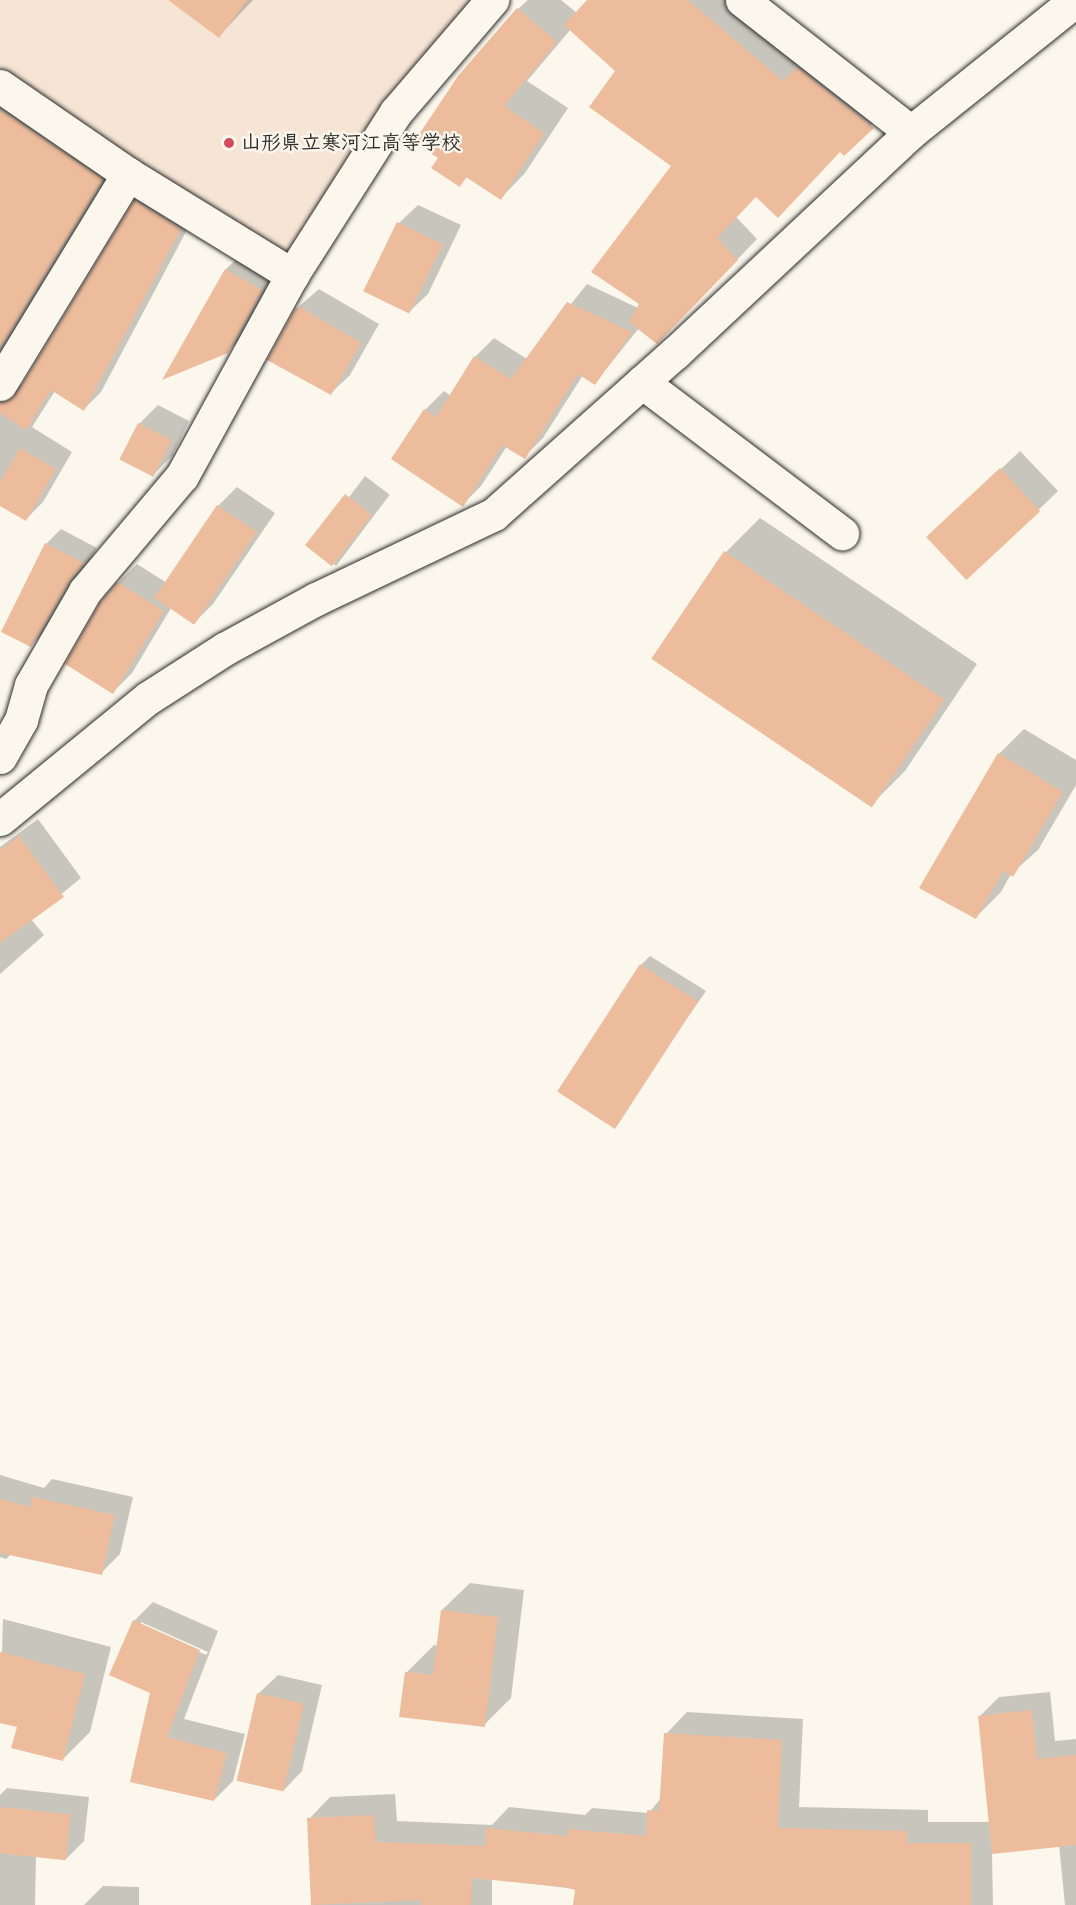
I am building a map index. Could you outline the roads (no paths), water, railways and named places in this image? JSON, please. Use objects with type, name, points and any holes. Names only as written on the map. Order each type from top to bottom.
[{"type":"lane","points":[[0,757],[21,720],[31,685],[85,591],[182,476],[292,275],[396,111],[492,0]]},
{"type":"lane","points":[[742,0],[911,132]]},
{"type":"lane","points":[[0,819],[148,698],[226,648],[316,599],[494,514],[642,382],[911,132],[1076,0]]},
{"type":"lane","points":[[0,86],[128,174],[292,275]]},
{"type":"lane","points":[[0,384],[128,174]]},
{"type":"lane","points":[[642,382],[842,533]]},
{"type":"place","name":"山形県立寒河江高等学校","points":[[229,143]]}]
